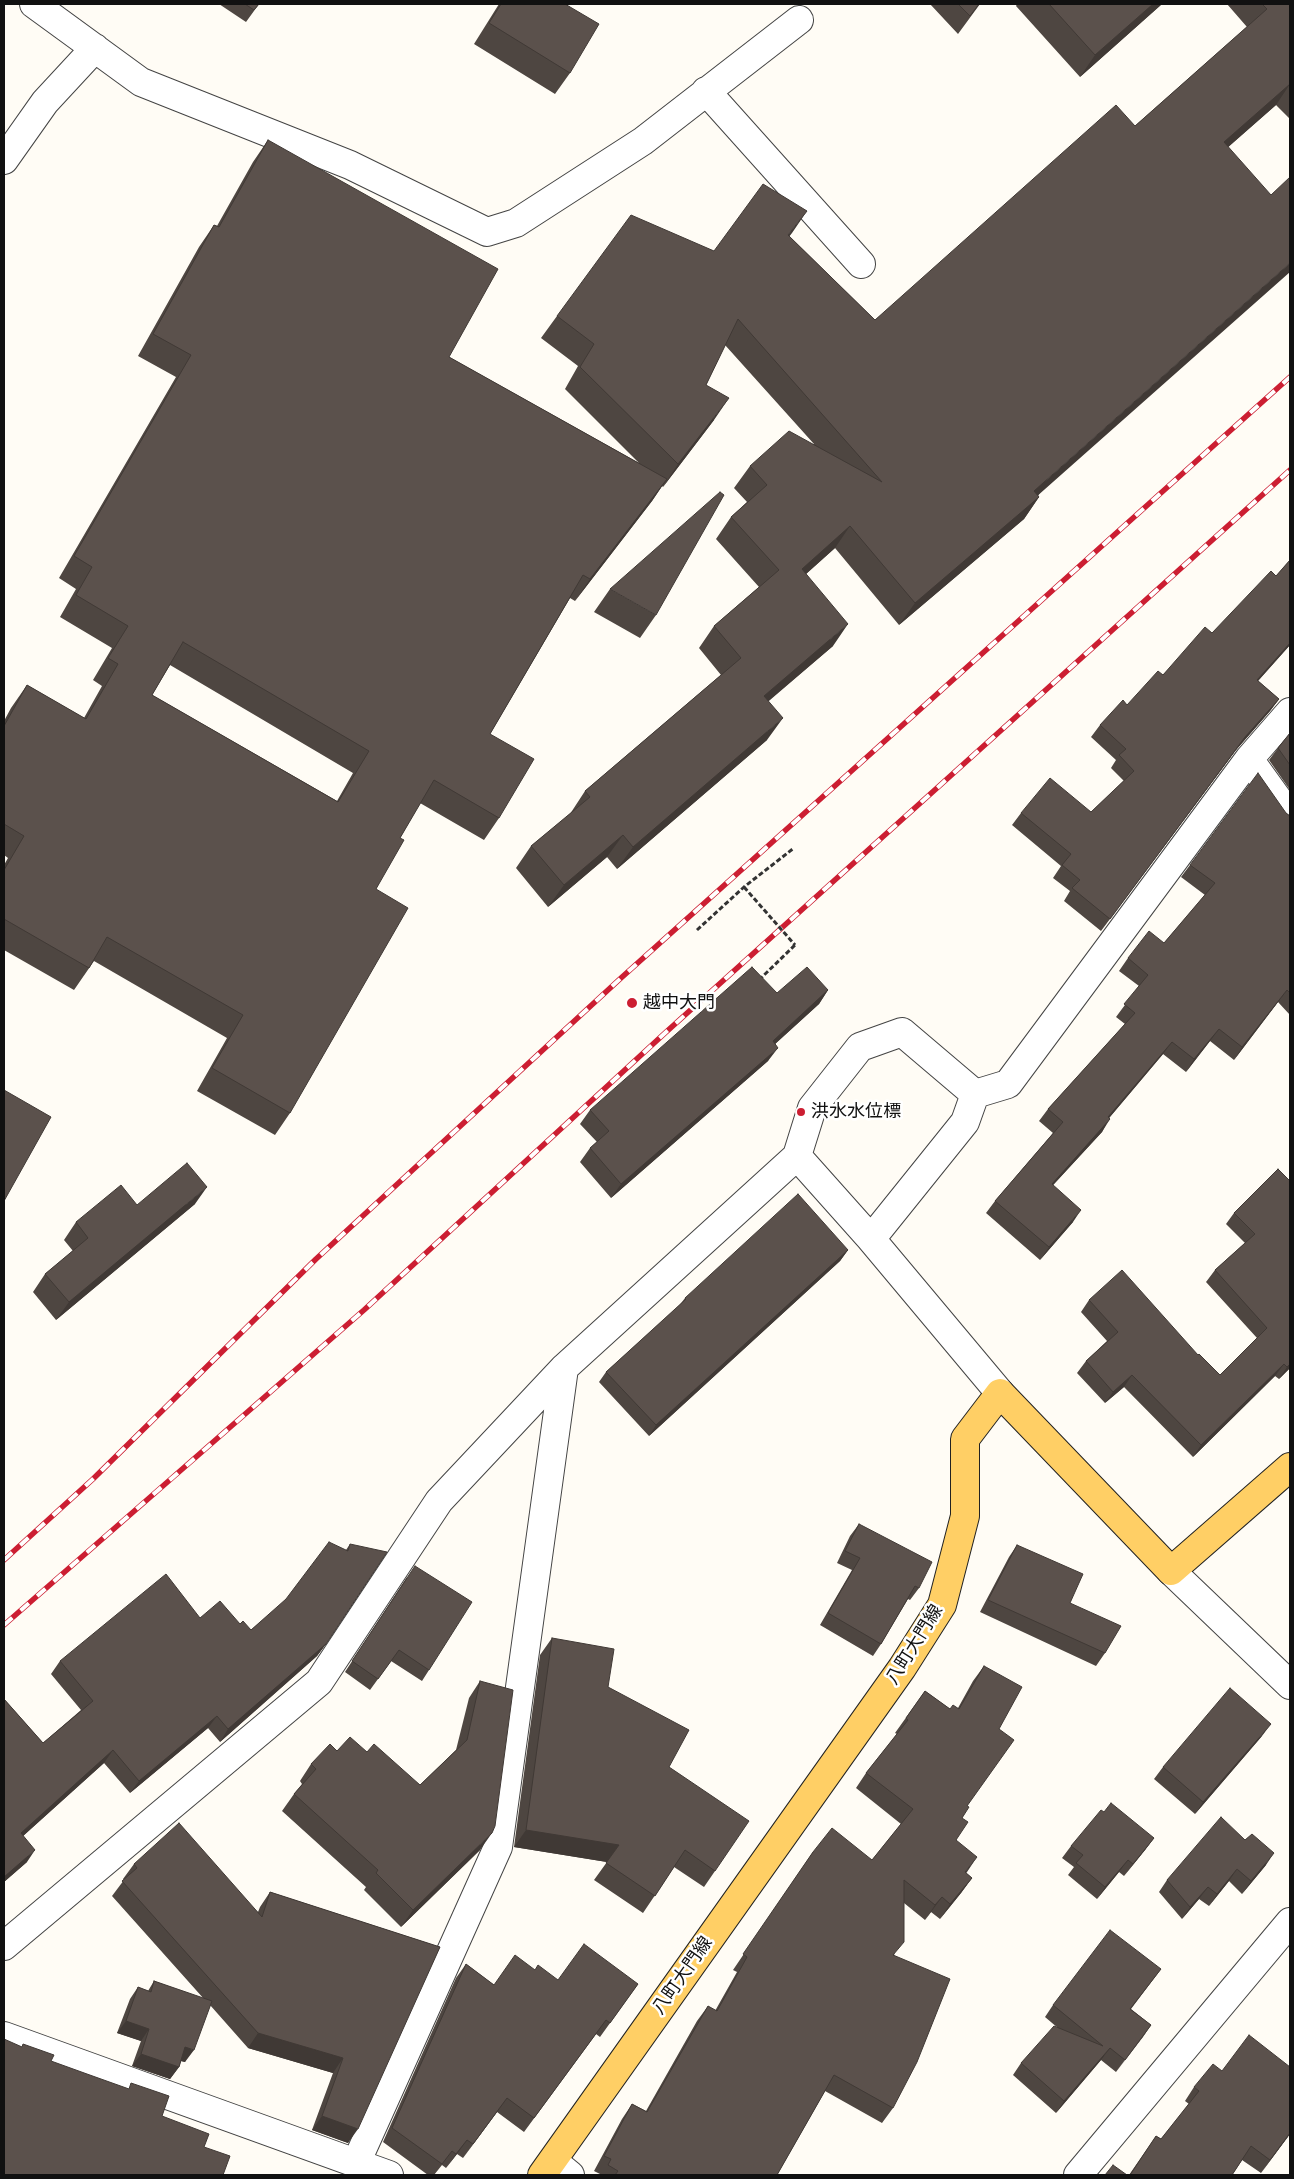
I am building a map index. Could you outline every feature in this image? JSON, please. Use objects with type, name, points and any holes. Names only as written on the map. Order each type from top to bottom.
[{"type":"main road","points":[[1000,1393],[1171,1571],[1290,1467]]},
{"type":"main road","name":"八町大門線","points":[[555,2171],[703,1946],[902,1668],[942,1605],[965,1516],[965,1439],[1000,1393]]},
{"type":"street","points":[[34,4],[140,82],[350,165],[487,232],[516,223],[643,141],[799,20]]},
{"type":"street","points":[[4,160],[45,102],[95,48]]},
{"type":"street","points":[[706,92],[860,264]]},
{"type":"street","points":[[975,1094],[1008,1084],[1249,759],[1290,712]]},
{"type":"street","points":[[1249,759],[1290,816]]},
{"type":"street","points":[[4,1946],[319,1682],[439,1501],[564,1368],[797,1156],[812,1108],[860,1047],[902,1032],[975,1094]]},
{"type":"street","points":[[871,1239],[965,1122],[975,1094]]},
{"type":"street","points":[[797,1156],[871,1239],[1000,1393]]},
{"type":"street","points":[[356,2164],[498,1848],[564,1368]]},
{"type":"street","points":[[1171,1571],[1290,1685]]},
{"type":"street","points":[[1078,2175],[1290,1922]]},
{"type":"street","points":[[4,2036],[390,2175]]},
{"type":"path","points":[[697,930],[744,886],[794,848]]},
{"type":"path","points":[[744,886],[795,945],[756,982]]},
{"type":"building","points":[[245,4],[259,4],[254,10]]},
{"type":"building","points":[[501,4],[565,4],[599,24],[570,73],[489,23]]},
{"type":"building","points":[[958,4],[979,4],[970,16]]},
{"type":"building","points":[[1049,4],[1153,4],[1095,55]]},
{"type":"building","points":[[1262,4],[1290,4],[1290,84],[1224,142],[1271,195],[1290,177],[1290,263],[1034,491],[1039,497],[915,603],[850,526],[802,569],[848,624],[764,696],[783,718],[633,847],[623,835],[564,885],[531,846],[590,797],[585,791],[741,658],[714,626],[779,570],[731,517],[767,485],[750,466],[789,431],[882,482],[738,319],[706,385],[729,398],[678,464],[580,367],[594,344],[557,316],[631,215],[714,251],[763,184],[807,211],[788,235],[875,320],[1116,105],[1135,126],[1267,9]]},
{"type":"building","points":[[268,140],[498,269],[449,357],[667,479],[590,579],[583,575],[490,734],[534,759],[499,818],[434,780],[400,838],[404,840],[376,889],[408,908],[290,1113],[212,1068],[243,1015],[107,937],[89,968],[4,919],[4,870],[24,836],[4,824],[4,726],[27,685],[86,719],[118,664],[108,658],[128,626],[76,595],[92,567],[74,556],[191,355],[153,334],[214,225],[219,227]],"holes":[[[183,642],[369,751],[338,802],[152,695]]]},
{"type":"building","points":[[720,492],[724,495],[656,615],[610,589]]},
{"type":"building","points":[[1290,560],[1290,643],[1257,680],[1279,699],[1245,737],[1110,919],[1072,888],[1080,880],[1062,865],[1071,854],[1021,813],[1050,778],[1091,812],[1134,771],[1119,755],[1126,749],[1100,725],[1123,700],[1127,705],[1158,671],[1163,675],[1205,627],[1212,633],[1271,571],[1276,576]]},
{"type":"building","points":[[1290,733],[1290,765],[1278,748]]},
{"type":"building","points":[[1258,773],[1290,816],[1290,993],[1287,990],[1242,1047],[1219,1029],[1194,1059],[1172,1042],[1108,1117],[1110,1119],[1052,1184],[1081,1210],[1049,1247],[995,1201],[1063,1122],[1048,1109],[1135,1013],[1124,1004],[1148,975],[1128,958],[1149,931],[1164,943],[1215,883],[1190,865]]},
{"type":"building","points":[[752,967],[777,993],[807,967],[828,990],[773,1041],[778,1048],[621,1184],[590,1148],[609,1131],[590,1110]]},
{"type":"building","points":[[4,1090],[51,1117],[4,1201]]},
{"type":"building","points":[[187,1163],[207,1187],[69,1302],[45,1274],[88,1238],[76,1222],[121,1185],[137,1205]]},
{"type":"building","points":[[1278,1169],[1290,1181],[1290,1364],[1287,1367],[1284,1364],[1201,1445],[1132,1375],[1113,1392],[1086,1361],[1118,1332],[1089,1300],[1122,1270],[1198,1355],[1220,1375],[1267,1328],[1215,1270],[1255,1234],[1234,1213]]},
{"type":"building","points":[[798,1194],[848,1250],[656,1425],[606,1372]]},
{"type":"building","points":[[859,1524],[932,1562],[919,1588],[915,1586],[881,1644],[828,1613],[860,1558],[845,1551]]},
{"type":"building","points":[[329,1542],[348,1551],[350,1544],[387,1552],[326,1644],[228,1729],[217,1716],[139,1781],[113,1750],[21,1833],[35,1850],[4,1877],[4,1699],[43,1743],[93,1701],[60,1661],[166,1574],[200,1618],[220,1601],[240,1624],[243,1621],[251,1630],[286,1599]]},
{"type":"building","points":[[1017,1545],[1083,1574],[1070,1603],[1121,1626],[1105,1653],[988,1600]]},
{"type":"building","points":[[415,1566],[472,1602],[429,1670],[399,1650],[378,1679],[352,1661]]},
{"type":"building","points":[[552,1638],[614,1649],[608,1687],[689,1730],[669,1767],[749,1821],[715,1871],[685,1850],[655,1896],[606,1863],[619,1845],[526,1830]]},
{"type":"building","points":[[984,1666],[1022,1687],[999,1729],[1014,1740],[967,1806],[969,1807],[962,1818],[968,1822],[956,1840],[977,1857],[965,1872],[972,1878],[950,1904],[942,1897],[935,1905],[904,1880],[904,1942],[893,1955],[950,1979],[917,2062],[893,2108],[834,2075],[777,2175],[615,2175],[618,2171],[608,2165],[611,2159],[604,2156],[632,2104],[647,2112],[708,2006],[717,2011],[747,1957],[743,1954],[813,1852],[832,1828],[872,1860],[913,1809],[866,1773],[908,1720],[906,1718],[925,1691],[950,1709],[953,1705],[959,1709]]},
{"type":"building","points":[[480,1681],[513,1690],[495,1826],[492,1833],[413,1910],[376,1873],[378,1870],[294,1794],[316,1769],[311,1764],[330,1744],[337,1751],[350,1737],[367,1752],[374,1744],[420,1785],[467,1740]]},
{"type":"building","points":[[1230,1688],[1271,1724],[1203,1802],[1163,1767]]},
{"type":"building","points":[[1111,1803],[1154,1838],[1133,1864],[1128,1860],[1105,1887],[1076,1863],[1083,1855],[1071,1846],[1101,1810],[1104,1812]]},
{"type":"building","points":[[1221,1817],[1245,1840],[1252,1834],[1274,1853],[1251,1881],[1237,1869],[1217,1894],[1208,1887],[1190,1907],[1167,1880]]},
{"type":"building","points":[[179,1823],[262,1917],[270,1892],[440,1947],[358,2129],[322,2116],[343,2058],[258,2033],[122,1881],[137,1868],[134,1864]]},
{"type":"building","points":[[1110,1930],[1161,1969],[1130,2009],[1151,2025],[1125,2060],[1110,2048],[1064,2101],[1021,2063],[1054,2026],[1103,2046],[1053,2005]]},
{"type":"building","points":[[584,1944],[638,1984],[610,2023],[606,2020],[534,2118],[507,2098],[473,2144],[467,2140],[456,2154],[452,2151],[442,2164],[392,2128],[466,1964],[494,1985],[515,1955],[535,1970],[538,1965],[558,1980]]},
{"type":"building","points":[[154,1981],[212,2001],[194,2050],[185,2047],[179,2067],[141,2054],[149,2029],[126,2021],[138,1987],[151,1992]]},
{"type":"building","points":[[1249,2035],[1290,2067],[1290,2133],[1270,2160],[1251,2146],[1232,2175],[1130,2175],[1156,2136],[1161,2139],[1199,2091],[1194,2087],[1213,2064],[1222,2071]]},
{"type":"building","points":[[4,2039],[22,2047],[23,2044],[54,2055],[51,2061],[129,2089],[131,2083],[169,2096],[162,2116],[209,2134],[204,2147],[230,2156],[223,2175],[4,2175]]},
{"type":"building","points":[[1113,2165],[1127,2175],[1105,2175]]},
{"type":"railway","points":[[4,1560],[93,1479],[316,1259],[621,978],[1290,377]]},
{"type":"railway","points":[[4,1625],[364,1310],[665,1033],[1290,470]]},
{"type":"place","name":"越中大門","points":[[632,1003]]},
{"type":"place","name":"洪水水位標","points":[[801,1112]]}]
